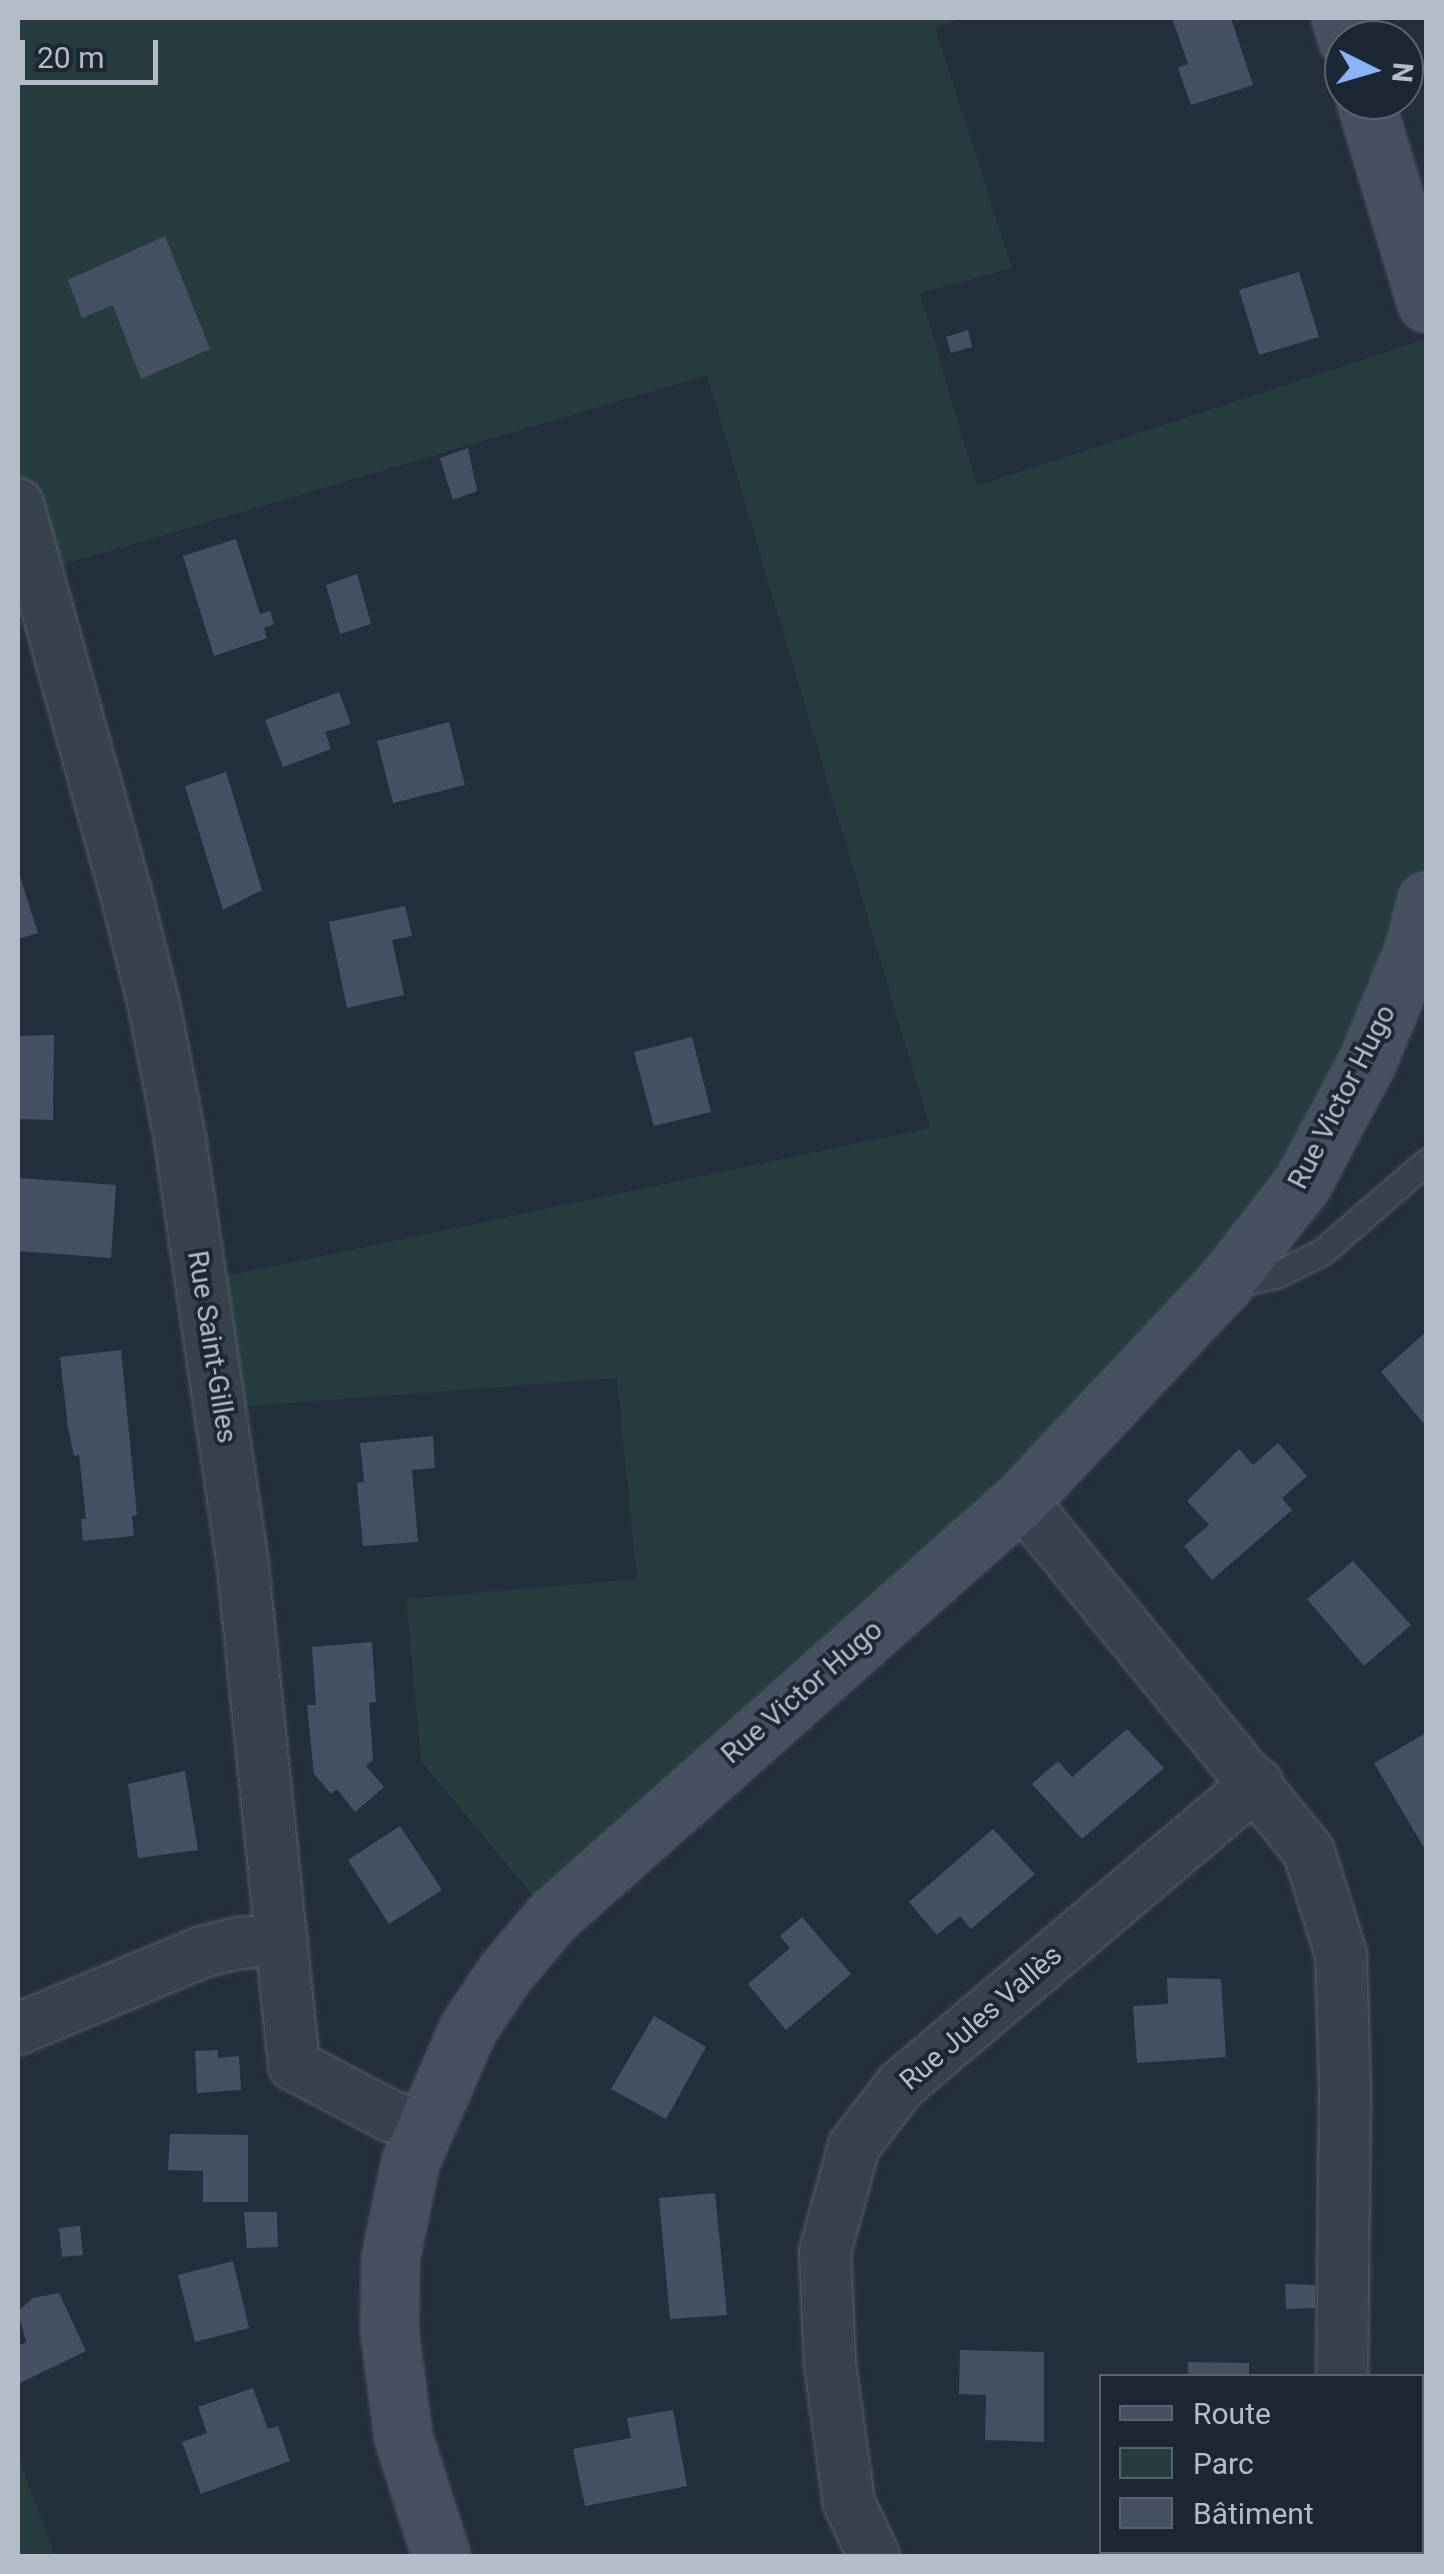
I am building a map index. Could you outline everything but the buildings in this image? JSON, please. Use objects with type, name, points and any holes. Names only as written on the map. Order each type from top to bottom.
[{"type":"main road","points":[[1371,120],[1426,303]]},
{"type":"main road","name":"Rue Victor Hugo","points":[[441,2556],[402,2437],[389,2330],[390,2258],[400,2199],[423,2126],[468,2028],[551,1918],[1020,1500],[1223,1286],[1302,1184],[1367,1062],[1423,932]]},
{"type":"street","name":"Rue Saint-Gilles","points":[[18,504],[129,905],[154,1005],[180,1139],[233,1488],[294,2065],[390,2116],[423,2126]]},
{"type":"street","points":[[1020,1500],[1256,1783],[1308,1852],[1340,1954],[1345,2089],[1342,2374]]},
{"type":"street","name":"Rue Jules Vallès","points":[[874,2556],[849,2503],[829,2346],[825,2252],[854,2146],[902,2084],[1256,1783]]},
{"type":"street","points":[[18,2029],[202,1952],[239,1943],[282,1940]]},
{"type":"lane","points":[[1223,1286],[1276,1275],[1322,1252],[1426,1162]]},
{"type":"green space","points":[[18,18],[962,18],[935,27],[1012,268],[920,293],[977,486],[1426,339],[1426,900],[1223,1285],[551,1918],[421,1761],[406,1599],[637,1579],[617,1378],[223,1408],[203,1281],[930,1128],[707,375],[18,578]]},
{"type":"green space","points":[[18,2456],[55,2556],[18,2556]]}]
